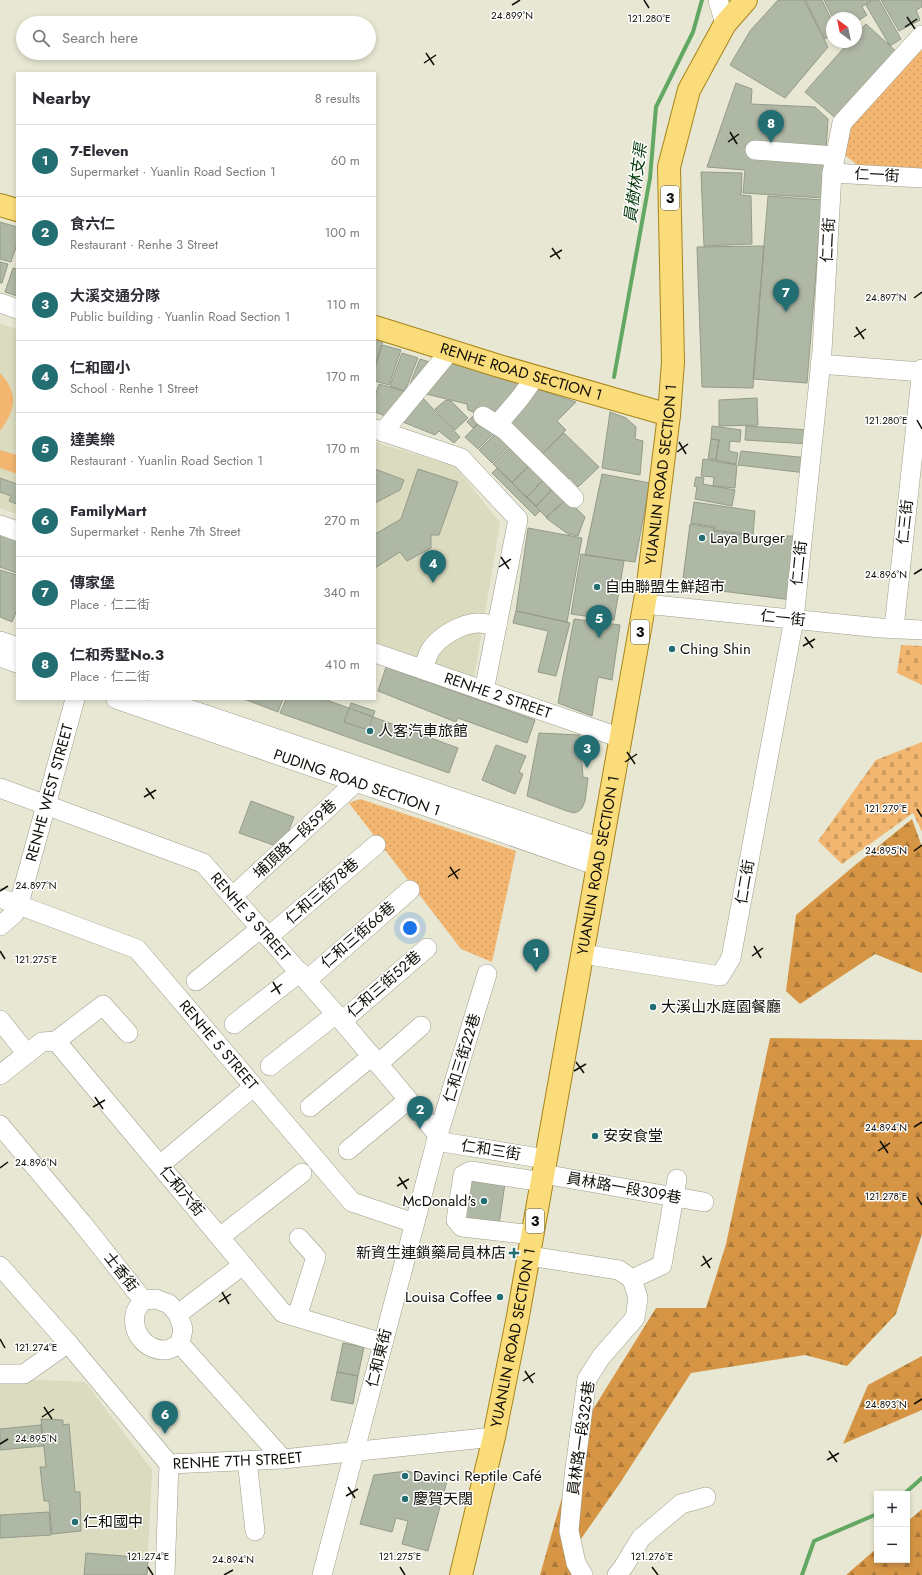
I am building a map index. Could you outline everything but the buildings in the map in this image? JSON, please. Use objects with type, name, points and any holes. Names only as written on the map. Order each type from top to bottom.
[{"type":"main road","name":"YUANLIN ROAD SECTION 1","points":[[461,1575],[494,1437],[533,1235],[645,604],[669,415],[673,362],[669,167],[689,90],[725,24],[746,0]]},
{"type":"main road","points":[[0,205],[16,210]]},
{"type":"main road","name":"RENHE ROAD SECTION 1","points":[[376,327],[669,415]]},
{"type":"street","points":[[718,0],[725,24]]},
{"type":"street","name":"仁二街","points":[[583,954],[720,976],[731,958],[794,619],[820,364],[834,164],[842,123],[922,35]]},
{"type":"street","name":"仁一街","points":[[755,150],[922,178]]},
{"type":"street","points":[[0,303],[16,308]]},
{"type":"street","points":[[450,350],[379,430],[461,458],[518,518],[484,691]]},
{"type":"street","points":[[820,364],[922,372]]},
{"type":"street","name":"仁三街","points":[[894,628],[922,369]]},
{"type":"street","points":[[535,376],[520,398],[490,421],[505,430],[574,498]]},
{"type":"street","points":[[0,525],[16,531]]},
{"type":"street","name":"仁一街","points":[[645,604],[922,630]]},
{"type":"street","points":[[423,670],[432,648],[441,639],[452,632],[464,626],[478,623],[497,626]]},
{"type":"street","points":[[0,641],[16,647]]},
{"type":"street","name":"RENHE 2 STREET","points":[[376,653],[621,738]]},
{"type":"street","points":[[0,657],[16,663]]},
{"type":"street","name":"RENHE WEST STREET","points":[[0,926],[14,914],[19,904],[75,700]]},
{"type":"street","name":"PUDING ROAD SECTION 1","points":[[119,700],[356,782],[600,857]]},
{"type":"street","name":"PUDING ROAD SECTION 1","points":[[162,700],[600,857]]},
{"type":"street","name":"埔頂路一段59巷","points":[[233,896],[356,782]]},
{"type":"street","name":"RENHE 3 STREET","points":[[0,788],[47,804],[203,863],[265,932],[375,1060],[437,1138]]},
{"type":"street","name":"仁和三街78巷","points":[[196,981],[265,932],[376,845]]},
{"type":"street","name":"仁和三街66巷","points":[[234,1024],[303,976],[410,890]]},
{"type":"street","name":"RENHE 5 STREET","points":[[0,898],[137,949],[352,1202],[414,1223]]},
{"type":"street","name":"仁和三街52巷","points":[[270,1066],[339,1018],[427,948]]},
{"type":"street","name":"仁和三街22巷","points":[[437,1138],[487,974]]},
{"type":"street","points":[[0,1075],[42,1042],[56,1041],[103,1005],[128,1033]]},
{"type":"street","points":[[0,1020],[27,1054]]},
{"type":"street","points":[[310,1107],[421,1026]]},
{"type":"street","name":"仁和六街","points":[[56,1041],[283,1313],[383,1343]]},
{"type":"street","points":[[160,1165],[253,1087]]},
{"type":"street","points":[[348,1150],[408,1100]]},
{"type":"street","name":"士香街","points":[[0,1125],[82,1223],[143,1300],[156,1299],[169,1304],[178,1314]]},
{"type":"street","name":"仁和三街","points":[[437,1138],[544,1171]]},
{"type":"street","name":"仁和東街","points":[[322,1575],[437,1138]]},
{"type":"street","points":[[533,1235],[462,1227],[456,1220],[463,1175],[471,1171],[544,1171]]},
{"type":"street","name":"員林路一段309巷","points":[[544,1171],[675,1188],[704,1202]]},
{"type":"street","points":[[220,1237],[302,1173]]},
{"type":"street","points":[[529,1256],[619,1270],[632,1279],[662,1266],[675,1188]]},
{"type":"street","points":[[298,1317],[316,1256],[299,1238]]},
{"type":"street","points":[[180,1344],[183,1329],[178,1314],[243,1265]]},
{"type":"street","name":"RENHE 7TH STREET","points":[[0,1266],[68,1343],[169,1464],[283,1459],[355,1450],[494,1437]]},
{"type":"street","name":"員林路一段325巷","points":[[583,1575],[576,1564],[569,1531],[574,1476],[587,1379],[601,1356],[635,1318],[638,1298],[632,1279]]},
{"type":"street","points":[[143,1300],[135,1312],[134,1327],[140,1340],[152,1348],[166,1350],[180,1344]]},
{"type":"street","points":[[0,1374],[24,1374],[68,1343]]},
{"type":"street","points":[[180,1344],[283,1459]]},
{"type":"street","points":[[247,1460],[255,1531]]},
{"type":"street","points":[[164,1575],[169,1464]]},
{"type":"street","points":[[617,1575],[641,1538],[682,1504],[706,1497]]},
{"type":"shaded area","points":[[0,324],[16,329],[16,514],[0,508]]},
{"type":"shaded area","points":[[376,442],[456,467],[500,523],[474,678],[376,642]]},
{"type":"shaded area","name":"仁和國中","points":[[0,1378],[85,1382],[152,1470],[147,1575],[0,1575]]},
{"type":"green space","points":[[922,50],[922,172],[860,167],[846,156],[843,143],[845,129]]},
{"type":"green space","points":[[0,373],[10,388],[13,395],[13,402],[9,416],[0,431]]},
{"type":"green space","points":[[0,450],[16,455],[16,474],[0,468]]},
{"type":"green space","points":[[901,645],[922,646],[922,685],[897,673]]},
{"type":"green space","points":[[922,742],[922,832],[913,813],[842,864],[818,841],[876,760]]},
{"type":"green space","points":[[360,799],[516,851],[492,962],[461,949],[349,803]]},
{"type":"green space","points":[[912,819],[922,847],[922,973],[875,954],[800,1004],[786,991],[796,915]]},
{"type":"green space","points":[[770,1038],[922,1040],[922,1234],[896,1314],[847,1366],[805,1355],[691,1373],[620,1483],[574,1549],[577,1575],[540,1575],[582,1427],[656,1308],[706,1308],[726,1244]]},
{"type":"green space","points":[[922,1356],[922,1410],[843,1444],[868,1385]]},
{"type":"green space","points":[[922,1509],[922,1575],[846,1575],[874,1551],[874,1563],[910,1563],[910,1519]]},
{"type":"waterway","name":"員樹林支渠","points":[[614,377],[650,178],[656,107],[693,32],[702,0]]},
{"type":"waterway","points":[[907,1491],[922,1478]]},
{"type":"waterway","points":[[802,1575],[814,1541],[874,1515]]},
{"type":"place","name":"仁和秀墅No.3","points":[[771,143]]},
{"type":"place","name":"傳家堡","points":[[786,312]]},
{"type":"place","name":"Laya Burger","points":[[702,538]]},
{"type":"place","name":"仁和國小","points":[[433,583]]},
{"type":"place","name":"自由聯盟生鮮超市","points":[[597,587]]},
{"type":"place","name":"達美樂","points":[[599,638]]},
{"type":"place","name":"Ching Shin","points":[[672,649]]},
{"type":"place","name":"人客汽車旅館","points":[[370,731]]},
{"type":"place","name":"大溪交通分隊","points":[[587,768]]},
{"type":"place","name":"7-Eleven","points":[[536,972]]},
{"type":"place","name":"大溪山水庭園餐廳","points":[[653,1007]]},
{"type":"place","name":"食六仁","points":[[420,1129]]},
{"type":"place","name":"安安食堂","points":[[595,1136]]},
{"type":"place","name":"McDonald's","points":[[484,1201]]},
{"type":"place","name":"新資生連鎖藥局員林店","points":[[514,1253]]},
{"type":"place","name":"Louisa Coffee","points":[[500,1297]]},
{"type":"place","name":"FamilyMart","points":[[165,1434]]},
{"type":"place","name":"Davinci Reptile Café","points":[[405,1476]]},
{"type":"place","name":"慶賀天闊","points":[[405,1499]]},
{"type":"place","name":"仁和國中","points":[[75,1522]]}]
